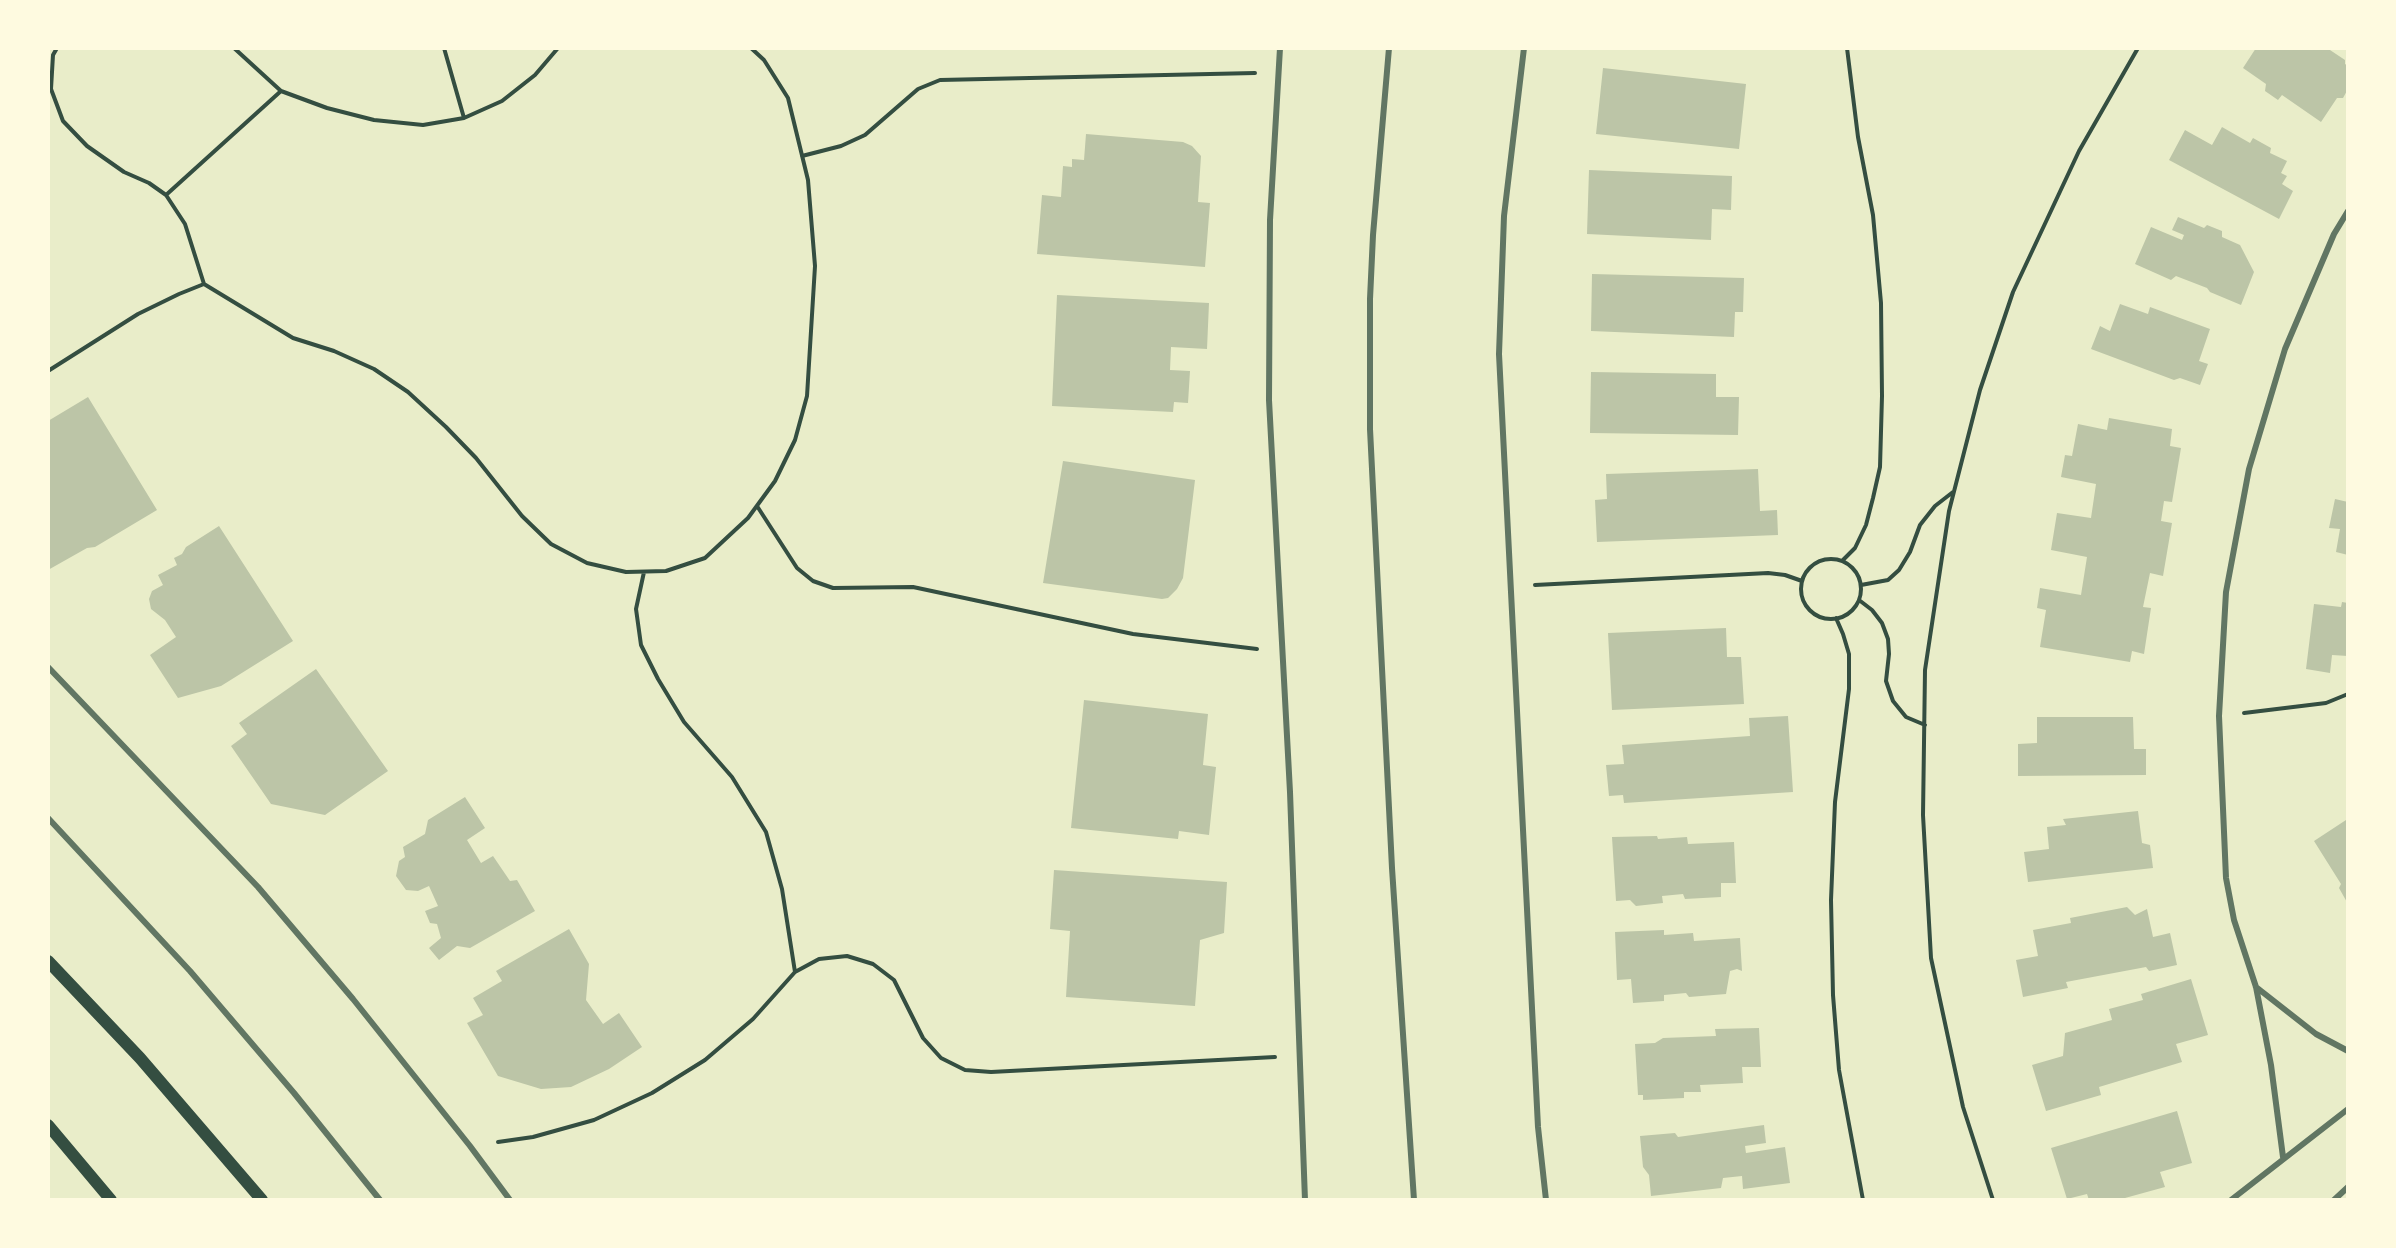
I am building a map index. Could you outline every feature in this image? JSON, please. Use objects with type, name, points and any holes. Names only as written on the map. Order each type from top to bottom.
[{"type":"main road","points":[[48,961],[140,1058],[262,1200]]},
{"type":"main road","points":[[48,1125],[111,1200]]},
{"type":"street","points":[[1280,48],[1270,220],[1269,400],[1305,1200]]},
{"type":"street","points":[[1389,48],[1378,149],[1372,245],[1370,429],[1391,856],[1414,1200]]},
{"type":"street","points":[[1524,48],[1504,216],[1499,354],[1539,1127],[1546,1200]]},
{"type":"street","points":[[2283,1157],[2271,1065],[2256,987],[2234,920],[2226,878],[2219,716],[2226,592],[2248,469],[2285,349],[2334,234],[2348,211]]},
{"type":"street","points":[[48,667],[258,887],[353,999],[510,1200]]},
{"type":"street","points":[[48,818],[190,971],[294,1093],[380,1200]]},
{"type":"street","points":[[2256,987],[2316,1034],[2348,1051]]},
{"type":"street","points":[[2231,1200],[2283,1157],[2348,1109]]},
{"type":"street","points":[[2334,1200],[2348,1187]]},
{"type":"path","points":[[57,48],[54,55],[51,89],[63,121],[87,146],[124,172],[149,183],[166,195],[185,224],[204,284],[293,338],[334,351],[374,369],[408,392],[469,450],[522,516],[551,544],[587,563],[626,572],[666,571],[705,558],[748,518],[775,481],[795,440],[807,396],[815,266],[808,180],[788,98],[764,60],[751,48]]},
{"type":"path","points":[[234,48],[281,91],[327,108],[374,120],[423,125],[464,118],[502,101],[535,75],[558,48]]},
{"type":"path","points":[[444,48],[464,118]]},
{"type":"path","points":[[1842,561],[1855,548],[1866,525],[1873,498],[1880,467],[1882,396],[1881,303],[1873,214],[1857,127],[1847,48]]},
{"type":"path","points":[[1993,1200],[1963,1107],[1931,958],[1923,815],[1925,670],[1954,491],[1980,390],[2013,292],[2079,151],[2138,48]]},
{"type":"path","points":[[802,156],[841,147],[865,135],[918,89],[940,80],[1279,73]]},
{"type":"path","points":[[166,195],[281,91]]},
{"type":"path","points":[[48,371],[138,314],[204,284]]},
{"type":"path","points":[[1860,585],[1888,580],[1899,570],[1910,552],[1920,525],[1935,506],[1954,491]]},
{"type":"path","points":[[757,506],[797,568],[813,581],[833,588],[913,587],[1133,634],[1282,652]]},
{"type":"path","points":[[1830,559],[1842,561],[1851,567],[1860,585],[1859,600],[1845,615],[1824,618],[1813,613],[1805,604],[1801,593],[1802,581],[1808,570],[1817,562],[1830,559]]},
{"type":"path","points":[[644,572],[636,609],[641,645],[684,722],[732,777],[766,832],[782,889],[795,972]]},
{"type":"path","points":[[1511,586],[1768,573],[1785,575],[1802,581]]},
{"type":"path","points":[[1859,600],[1872,610],[1882,623],[1888,639],[1886,681],[1893,701],[1906,717],[1924,725]]},
{"type":"path","points":[[1836,618],[1844,634],[1849,654],[1849,688],[1835,802],[1831,900],[1833,995],[1839,1070],[1863,1200]]},
{"type":"path","points":[[2219,716],[2326,703],[2348,694]]},
{"type":"path","points":[[470,1146],[533,1137],[594,1120],[652,1093],[705,1060],[753,1019],[795,972],[819,959],[837,957],[847,956],[873,963],[894,980],[923,1038],[941,1058],[965,1070],[991,1072],[1299,1056]]},
{"type":"building","points":[[2256,48],[2310,48],[2312,50],[2327,48],[2345,60],[2348,66],[2348,89],[2343,98],[2337,98],[2321,122],[2282,95],[2278,100],[2265,91],[2266,84],[2243,68]]},
{"type":"building","points":[[1603,68],[1746,84],[1739,149],[1596,134]]},
{"type":"building","points":[[2222,127],[2250,143],[2253,138],[2271,148],[2270,153],[2287,161],[2281,173],[2287,176],[2282,184],[2293,191],[2279,219],[2169,160],[2185,130],[2212,145]]},
{"type":"building","points":[[1086,134],[1183,142],[1192,146],[1201,156],[1198,202],[1210,203],[1205,267],[1037,254],[1042,195],[1061,197],[1063,166],[1072,167],[1072,159],[1084,160]]},
{"type":"building","points":[[1589,170],[1732,176],[1731,210],[1712,209],[1711,240],[1587,234]]},
{"type":"building","points":[[2178,217],[2204,228],[2207,225],[2222,231],[2222,237],[2240,245],[2254,272],[2241,305],[2176,276],[2171,280],[2135,264],[2151,227],[2182,240],[2184,235],[2172,230]]},
{"type":"building","points":[[1592,274],[1744,278],[1743,312],[1735,312],[1734,337],[1591,331]]},
{"type":"building","points":[[1057,295],[1209,303],[1207,349],[1171,347],[1170,370],[1190,371],[1188,403],[1174,402],[1173,412],[1052,406]]},
{"type":"building","points":[[2120,304],[2148,314],[2150,307],[2210,329],[2199,361],[2208,364],[2200,385],[2180,378],[2174,380],[2091,349],[2100,326],[2110,331]]},
{"type":"building","points":[[1591,372],[1716,374],[1716,397],[1739,397],[1738,435],[1590,433]]},
{"type":"building","points":[[88,397],[157,510],[95,547],[87,548],[48,570],[48,421]]},
{"type":"building","points":[[2109,418],[2172,429],[2170,446],[2181,448],[2172,502],[2164,501],[2161,521],[2172,523],[2163,576],[2150,573],[2143,607],[2151,608],[2144,654],[2132,651],[2130,662],[2040,647],[2046,610],[2037,608],[2040,588],[2081,595],[2087,557],[2051,550],[2057,513],[2091,518],[2096,484],[2061,477],[2065,455],[2072,456],[2078,424],[2107,430]]},
{"type":"building","points":[[1063,461],[1195,480],[1183,578],[1168,598],[1043,583]]},
{"type":"building","points":[[1758,469],[1760,511],[1777,510],[1778,535],[1597,542],[1595,500],[1607,499],[1606,474]]},
{"type":"building","points":[[2335,499],[2348,502],[2348,555],[2336,552],[2340,529],[2329,528]]},
{"type":"building","points":[[219,526],[293,641],[221,686],[178,698],[150,655],[176,637],[165,620],[151,609],[149,599],[152,591],[163,585],[158,575],[177,565],[174,558],[182,554],[186,547]]},
{"type":"building","points":[[2342,602],[2348,603],[2348,656],[2332,655],[2330,673],[2306,669],[2314,604],[2341,607]]},
{"type":"building","points":[[1726,628],[1727,657],[1741,657],[1744,704],[1612,710],[1608,633]]},
{"type":"building","points":[[316,669],[388,771],[325,815],[271,804],[231,746],[247,734],[239,723]]},
{"type":"building","points":[[1084,700],[1208,714],[1203,765],[1216,767],[1209,835],[1179,831],[1178,839],[1071,828]]},
{"type":"building","points":[[1788,716],[1793,792],[1624,803],[1623,795],[1609,796],[1606,765],[1624,764],[1622,745],[1750,736],[1749,718]]},
{"type":"building","points":[[2037,717],[2133,717],[2134,749],[2146,749],[2146,775],[2018,776],[2018,744],[2037,743]]},
{"type":"building","points":[[465,797],[485,828],[467,840],[481,863],[493,856],[510,881],[517,880],[535,911],[470,948],[457,946],[439,960],[429,948],[441,938],[437,924],[430,923],[425,911],[438,906],[429,886],[418,891],[406,890],[396,876],[399,861],[405,857],[403,847],[425,834],[428,820]]},
{"type":"building","points":[[2138,811],[2142,843],[2150,845],[2153,868],[2028,882],[2024,852],[2049,849],[2047,827],[2066,825],[2063,819]]},
{"type":"building","points":[[2346,820],[2348,823],[2348,904],[2339,888],[2341,884],[2314,841]]},
{"type":"building","points":[[1657,836],[1658,839],[1687,837],[1688,844],[1734,842],[1736,883],[1721,883],[1721,897],[1685,899],[1683,894],[1662,896],[1663,903],[1636,906],[1630,900],[1616,901],[1612,837]]},
{"type":"building","points":[[1054,870],[1227,882],[1224,933],[1200,940],[1195,1006],[1066,997],[1070,931],[1050,929]]},
{"type":"building","points":[[2127,907],[2135,915],[2147,909],[2153,937],[2170,933],[2177,965],[2149,971],[2146,967],[2066,982],[2068,988],[2023,997],[2016,960],[2038,956],[2033,930],[2071,923],[2070,918]]},
{"type":"building","points":[[569,929],[589,964],[586,1000],[603,1024],[619,1013],[642,1047],[609,1069],[571,1087],[541,1089],[498,1076],[467,1023],[483,1015],[473,998],[502,981],[496,971]]},
{"type":"building","points":[[1664,930],[1664,935],[1693,933],[1694,941],[1740,938],[1742,971],[1737,969],[1730,971],[1726,994],[1689,997],[1686,993],[1664,995],[1664,1001],[1633,1003],[1631,979],[1617,980],[1615,932]]},
{"type":"building","points":[[2191,979],[2208,1035],[2176,1044],[2182,1062],[2099,1087],[2101,1095],[2046,1111],[2032,1065],[2063,1056],[2065,1033],[2112,1020],[2109,1009],[2143,1000],[2141,994]]},
{"type":"building","points":[[1759,1028],[1761,1067],[1742,1067],[1743,1083],[1700,1085],[1701,1092],[1684,1092],[1684,1098],[1643,1100],[1643,1095],[1638,1095],[1635,1044],[1655,1043],[1663,1038],[1716,1036],[1715,1029]]},
{"type":"building","points":[[2177,1111],[2192,1163],[2160,1172],[2165,1187],[2125,1198],[2126,1200],[2089,1200],[2087,1194],[2067,1199],[2051,1148]]},
{"type":"building","points":[[1764,1125],[1766,1143],[1745,1146],[1746,1153],[1785,1147],[1790,1183],[1743,1189],[1742,1176],[1723,1178],[1721,1188],[1651,1196],[1649,1175],[1643,1167],[1640,1136],[1675,1133],[1678,1137]]}]
